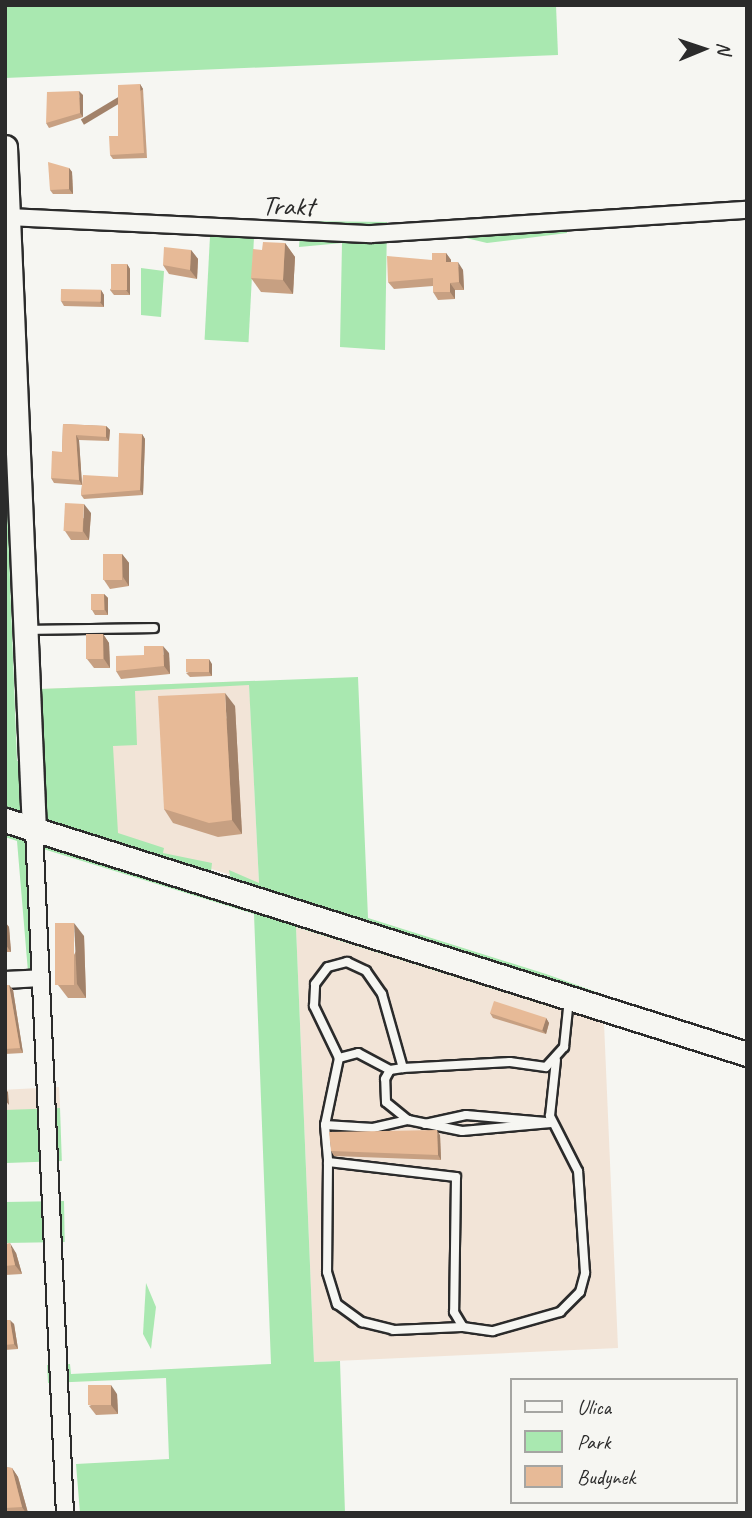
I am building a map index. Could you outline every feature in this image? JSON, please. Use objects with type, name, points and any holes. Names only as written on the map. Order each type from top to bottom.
[{"type":"main road","points":[[5,147],[34,829]]},
{"type":"main road","points":[[5,820],[747,1054]]},
{"type":"street","name":"Trakt","points":[[7,212],[372,234],[566,225],[747,210]]},
{"type":"street","points":[[34,829],[65,1513]]},
{"type":"street","points":[[5,980],[41,978]]},
{"type":"lane","points":[[24,630],[154,628]]},
{"type":"lane","points":[[404,1068],[391,1043],[382,994],[366,971],[347,962],[328,967],[315,984],[314,1006],[339,1058],[325,1125],[328,1162],[327,1272],[337,1304],[362,1322],[393,1330],[527,1324],[560,1312],[580,1292],[581,1186],[551,1124],[549,1084],[567,1035],[569,998]]},
{"type":"lane","points":[[339,1058],[359,1053],[390,1070],[510,1062],[546,1066],[556,1060]]},
{"type":"lane","points":[[390,1070],[386,1102],[408,1120],[488,1132],[551,1124]]},
{"type":"lane","points":[[425,1124],[466,1115],[551,1124]]},
{"type":"lane","points":[[325,1125],[373,1128],[408,1120]]},
{"type":"lane","points":[[328,1162],[457,1177],[454,1312],[463,1327]]},
{"type":"shaded area","points":[[249,681],[259,884],[44,816],[40,689]]},
{"type":"shaded area","points":[[296,927],[604,1023],[618,1348],[314,1362]]},
{"type":"shaded area","points":[[59,1087],[60,1108],[6,1111],[5,1090]]},
{"type":"green space","points":[[5,5],[556,5],[558,55],[5,78]]},
{"type":"green space","points":[[565,214],[567,233],[487,243],[466,238],[466,219]]},
{"type":"green space","points":[[211,217],[255,219],[249,342],[205,340]]},
{"type":"green space","points":[[301,221],[387,222],[385,350],[340,347],[342,243],[299,247]]},
{"type":"green space","points":[[141,268],[164,271],[161,317],[141,315]]},
{"type":"green space","points":[[5,451],[17,761],[24,762],[24,807],[17,816],[5,814]]},
{"type":"green space","points":[[35,673],[40,689],[358,677],[368,918],[602,994],[603,1002],[231,882],[229,870],[259,883],[249,685],[135,691],[137,745],[113,746],[118,833],[164,848],[163,853],[212,863],[211,872],[41,822]]},
{"type":"green space","points":[[5,827],[25,838],[28,846],[34,968],[28,972],[17,841],[5,837]]},
{"type":"green space","points":[[48,841],[558,1004],[557,1009],[296,927],[314,1362],[340,1361],[345,1513],[80,1513],[76,1464],[169,1459],[166,1378],[48,1383],[47,1365],[70,1364],[71,1374],[271,1364],[254,914],[40,848]]},
{"type":"green space","points":[[60,1108],[62,1161],[7,1163],[5,1110]]},
{"type":"green space","points":[[64,1201],[65,1242],[6,1243],[5,1202]]},
{"type":"green space","points":[[146,1283],[156,1307],[151,1349],[143,1334]]},
{"type":"building","points":[[140,84],[144,153],[110,155],[109,136],[118,136],[118,85]]},
{"type":"building","points":[[79,91],[80,113],[46,123],[47,92]]},
{"type":"building","points":[[48,162],[69,168],[69,189],[50,190]]},
{"type":"building","points":[[263,242],[285,243],[283,280],[251,278],[253,249],[262,250]]},
{"type":"building","points":[[164,247],[191,250],[190,270],[163,265]]},
{"type":"building","points":[[432,253],[446,253],[446,262],[458,262],[459,282],[450,283],[450,292],[433,292],[433,278],[388,282],[387,256],[432,260]]},
{"type":"building","points":[[111,264],[127,264],[127,290],[111,290]]},
{"type":"building","points":[[61,289],[101,290],[101,302],[61,301]]},
{"type":"building","points":[[63,424],[106,426],[106,437],[76,435],[79,480],[51,478],[52,451],[62,452]]},
{"type":"building","points":[[119,433],[142,434],[140,490],[81,495],[83,475],[118,477]]},
{"type":"building","points":[[65,503],[84,504],[83,532],[64,531]]},
{"type":"building","points":[[103,554],[122,554],[122,580],[103,580]]},
{"type":"building","points":[[91,594],[104,594],[104,610],[91,610]]},
{"type":"building","points":[[86,634],[103,634],[103,659],[86,659]]},
{"type":"building","points":[[144,646],[163,646],[164,666],[116,671],[116,656],[144,655]]},
{"type":"building","points":[[186,659],[209,659],[209,672],[186,672]]},
{"type":"building","points":[[225,693],[232,820],[209,823],[164,809],[158,696]]},
{"type":"building","points":[[55,923],[74,923],[74,985],[55,985]]},
{"type":"building","points":[[5,985],[9,985],[20,1048],[5,1049]]},
{"type":"building","points":[[494,1001],[546,1018],[542,1030],[490,1013]]},
{"type":"building","points":[[437,1130],[438,1155],[331,1151],[329,1132]]},
{"type":"building","points":[[10,1243],[15,1265],[5,1266],[5,1244]]},
{"type":"building","points":[[5,1320],[10,1320],[14,1344],[5,1345]]},
{"type":"building","points":[[88,1385],[111,1385],[111,1405],[88,1405]]},
{"type":"building","points":[[5,1467],[12,1468],[22,1507],[5,1508]]}]
